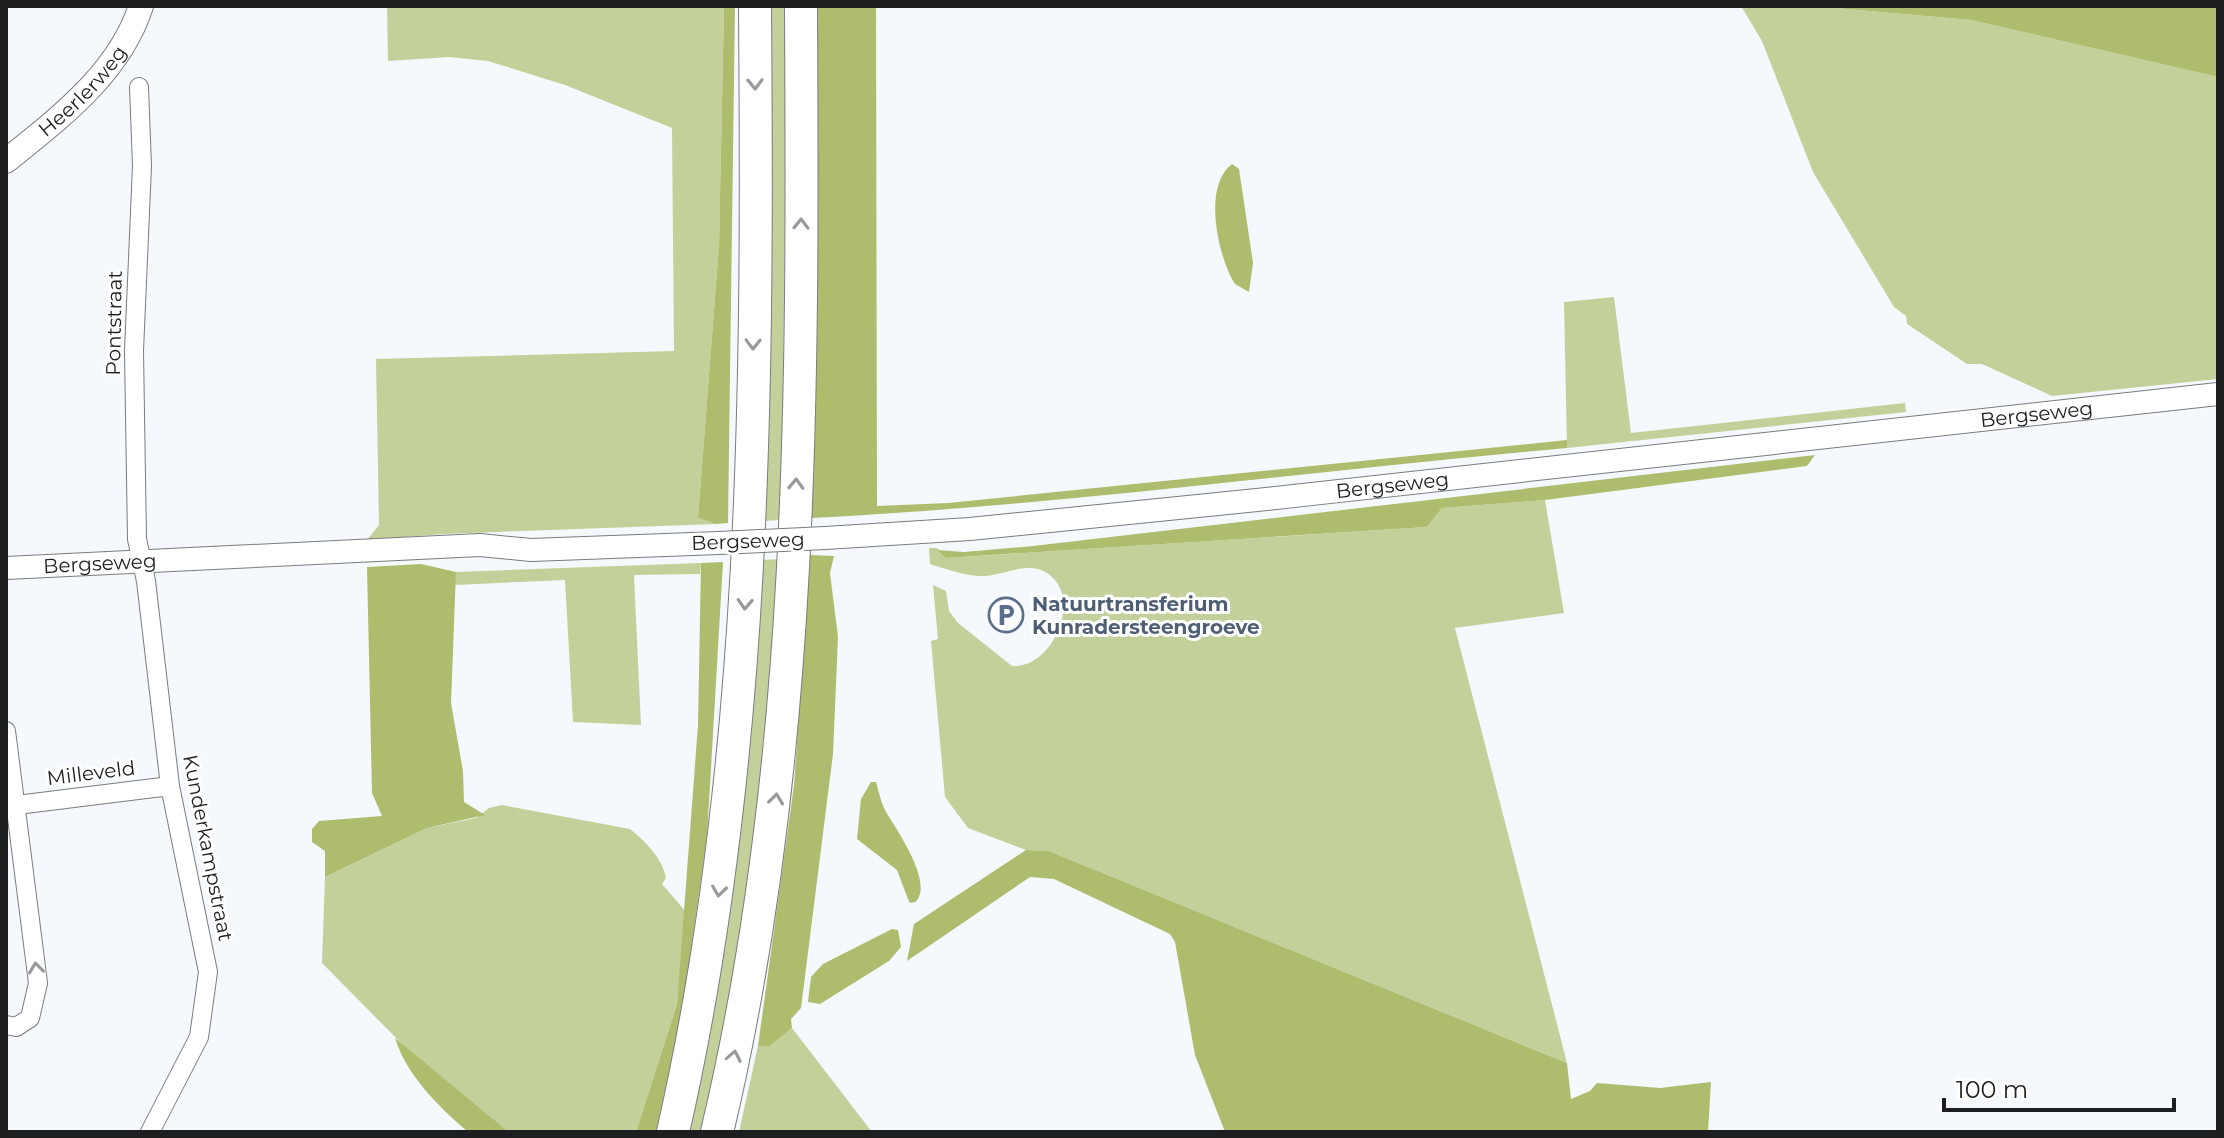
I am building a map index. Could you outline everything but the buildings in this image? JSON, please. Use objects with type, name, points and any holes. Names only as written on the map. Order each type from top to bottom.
[{"type":"highway","points":[[673,1132],[694,1037],[718,897],[741,670],[753,325],[755,6]]},
{"type":"highway","points":[[717,1132],[758,928],[779,777],[787,666],[798,389],[801,6]]},
{"type":"main road","name":"Heerlerweg","points":[[6,161],[94,84],[122,47],[141,6]]},
{"type":"street","name":"Pontstraat","points":[[139,87],[142,166],[134,351],[137,539],[143,560]]},
{"type":"street","name":"Bergseweg","points":[[6,568],[480,545],[531,550],[719,543],[970,529],[2218,394]]},
{"type":"street","name":"Kunderkampstraat","points":[[143,560],[170,786],[203,933],[208,992],[190,1060],[150,1132]]},
{"type":"street","points":[[6,1025],[16,1027],[30,1018],[37,998],[17,805],[7,742]]},
{"type":"street","name":"Milleveld","points":[[17,805],[170,786]]},
{"type":"green space","points":[[387,6],[724,6],[719,245],[698,518],[716,524],[443,534],[367,540],[379,525],[376,359],[674,351],[672,128],[565,85],[488,61],[449,57],[388,61]]},
{"type":"green space","points":[[724,6],[735,6],[728,523],[716,524],[698,518],[719,245]]},
{"type":"green space","points":[[766,6],[787,6],[782,520],[762,521]]},
{"type":"green space","points":[[815,6],[876,6],[877,506],[948,503],[1567,440],[1567,448],[1001,505],[812,518]]},
{"type":"green space","points":[[1363,6],[1717,6],[1710,8]]},
{"type":"green space","points":[[1741,6],[1812,6],[1971,20],[2218,77],[2218,379],[2052,396],[1982,364],[1967,364],[1907,324],[1906,316],[1894,307],[1813,172],[1762,41]]},
{"type":"green space","points":[[1812,6],[2218,6],[2218,77],[1971,20]]},
{"type":"green space","points":[[1232,164],[1239,169],[1253,263],[1249,292],[1235,284],[1229,272],[1216,222],[1217,188]]},
{"type":"green space","points":[[1614,297],[1631,433],[1905,403],[1906,412],[1567,448],[1564,302]]},
{"type":"green space","points":[[1815,455],[1807,466],[1545,500],[1442,508],[1427,527],[946,558],[937,550],[964,552],[1033,546]]},
{"type":"green space","points":[[1545,500],[1564,613],[1455,628],[1567,1063],[1049,851],[1026,850],[968,828],[945,797],[931,641],[938,639],[933,585],[946,591],[949,611],[958,623],[1012,666],[1026,664],[1039,657],[1049,646],[1058,632],[1063,602],[1060,588],[1044,571],[1026,568],[988,576],[967,574],[930,564],[929,548],[937,548],[947,558],[1427,527],[1442,508]]},
{"type":"green space","points":[[810,555],[834,556],[830,573],[838,637],[833,754],[801,1008],[791,1019],[792,1028],[769,1047],[758,1046],[794,785]]},
{"type":"green space","points":[[780,559],[761,826],[708,1132],[682,1132],[760,560]]},
{"type":"green space","points":[[723,562],[707,837],[682,1013],[656,1132],[636,1132],[677,1004],[698,725],[701,563]]},
{"type":"green space","points":[[701,563],[700,574],[634,575],[641,725],[573,722],[565,580],[455,585],[456,572]]},
{"type":"green space","points":[[421,564],[456,572],[451,703],[463,771],[464,802],[485,815],[427,828],[325,877],[325,851],[312,842],[312,829],[319,821],[382,816],[372,793],[367,567]]},
{"type":"green space","points":[[871,782],[876,782],[884,809],[918,871],[920,894],[915,902],[910,903],[897,870],[857,839],[861,799]]},
{"type":"green space","points":[[502,805],[630,829],[657,857],[666,878],[662,884],[686,912],[677,1004],[636,1132],[509,1132],[406,1048],[322,963],[325,877],[427,828],[476,818],[489,808]]},
{"type":"green space","points":[[1026,850],[1049,851],[1567,1063],[1571,1099],[1590,1091],[1597,1083],[1660,1088],[1711,1082],[1708,1132],[1225,1132],[1195,1055],[1175,942],[1170,934],[1054,879],[1030,877],[907,961],[914,924]]},
{"type":"green space","points":[[892,929],[898,930],[901,947],[889,961],[820,1004],[808,1002],[811,977],[823,964]]},
{"type":"green space","points":[[792,1028],[872,1132],[739,1132],[758,1046],[769,1047]]},
{"type":"green space","points":[[395,1038],[509,1132],[468,1132],[415,1078]]},
{"type":"place","name":"Natuurtransferium Kunradersteengroeve","points":[[1006,615]]}]
